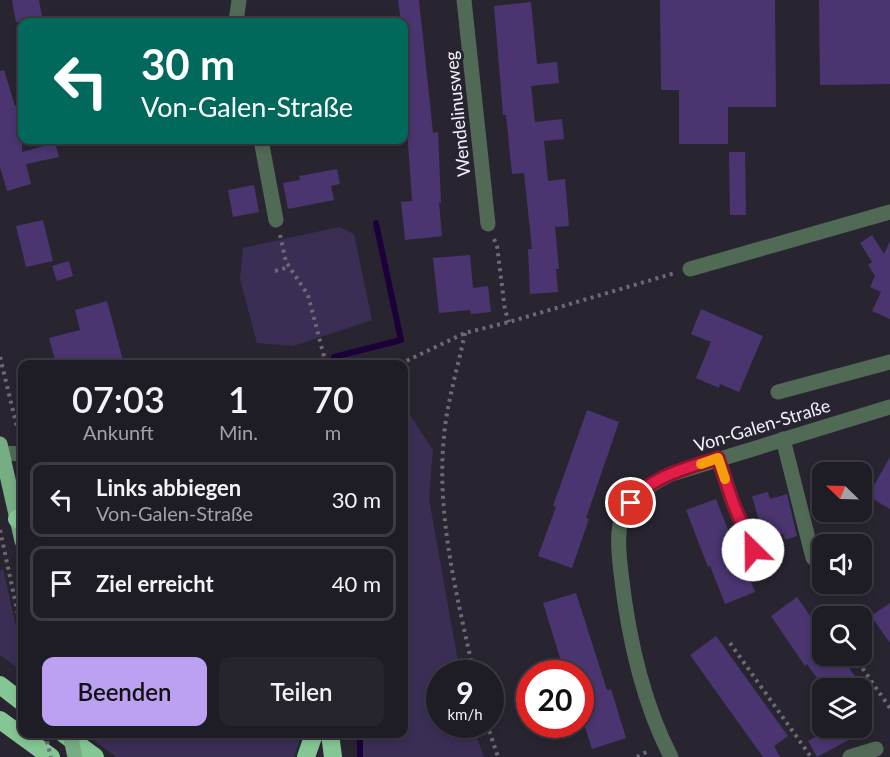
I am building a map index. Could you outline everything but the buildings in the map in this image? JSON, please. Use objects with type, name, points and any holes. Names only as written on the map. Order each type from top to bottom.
[{"type":"highway","points":[[0,685],[18,699]]},
{"type":"highway","points":[[0,720],[18,733]]},
{"type":"highway","points":[[25,738],[51,757]]},
{"type":"highway","points":[[69,738],[95,757]]},
{"type":"highway","points":[[306,757],[313,738]]},
{"type":"highway","points":[[331,738],[333,757]]},
{"type":"main road","points":[[1,449],[18,512]]},
{"type":"main road","points":[[71,738],[75,757]]},
{"type":"street","points":[[237,18],[239,0]]},
{"type":"street","name":"Wendelinusweg","points":[[464,0],[488,224]]},
{"type":"street","points":[[262,144],[276,220]]},
{"type":"street","points":[[690,269],[890,212]]},
{"type":"street","points":[[778,392],[890,362]]},
{"type":"street","name":"Von-Galen-Straße","points":[[671,757],[638,669],[625,609],[618,546],[623,514],[639,492],[671,474],[890,407]]},
{"type":"street","points":[[783,439],[812,554]]},
{"type":"street","points":[[1,449],[18,453]]},
{"type":"street","points":[[718,458],[733,503],[753,550]]},
{"type":"street","points":[[850,757],[876,749]]},
{"type":"path","points":[[276,220],[286,262],[308,295],[325,360]]},
{"type":"path","points":[[488,224],[497,246],[508,322]]},
{"type":"path","points":[[275,271],[289,267]]},
{"type":"path","points":[[408,360],[465,333],[690,269]]},
{"type":"path","points":[[465,333],[444,436],[443,470],[446,531],[455,591],[471,660]]},
{"type":"path","points":[[0,357],[18,430]]},
{"type":"path","points":[[0,530],[18,611]]},
{"type":"path","points":[[730,643],[811,757]]},
{"type":"path","points":[[861,666],[890,708]]},
{"type":"path","points":[[46,738],[51,757]]},
{"type":"path","points":[[492,738],[498,757]]},
{"type":"path","points":[[637,757],[651,750]]},
{"type":"shaded area","points":[[339,227],[354,234],[372,320],[293,346],[257,343],[240,279],[243,248]]},
{"type":"shaded area","points":[[408,412],[433,450],[429,499],[458,660],[426,660],[426,738],[477,738],[484,757],[359,757],[357,738],[408,738]]},
{"type":"shaded area","points":[[3,569],[18,635],[18,668],[0,655],[0,571]]},
{"type":"shaded area","points":[[94,738],[301,738],[294,757],[116,757]]},
{"type":"waterway","points":[[334,357],[401,340],[376,223]]},
{"type":"waterway","points":[[360,738],[360,757]]},
{"type":"slow traffic","points":[[701,464],[718,458],[725,479]]},
{"type":"route","points":[[631,503],[639,492],[671,474],[718,458],[733,503],[753,550]]}]
